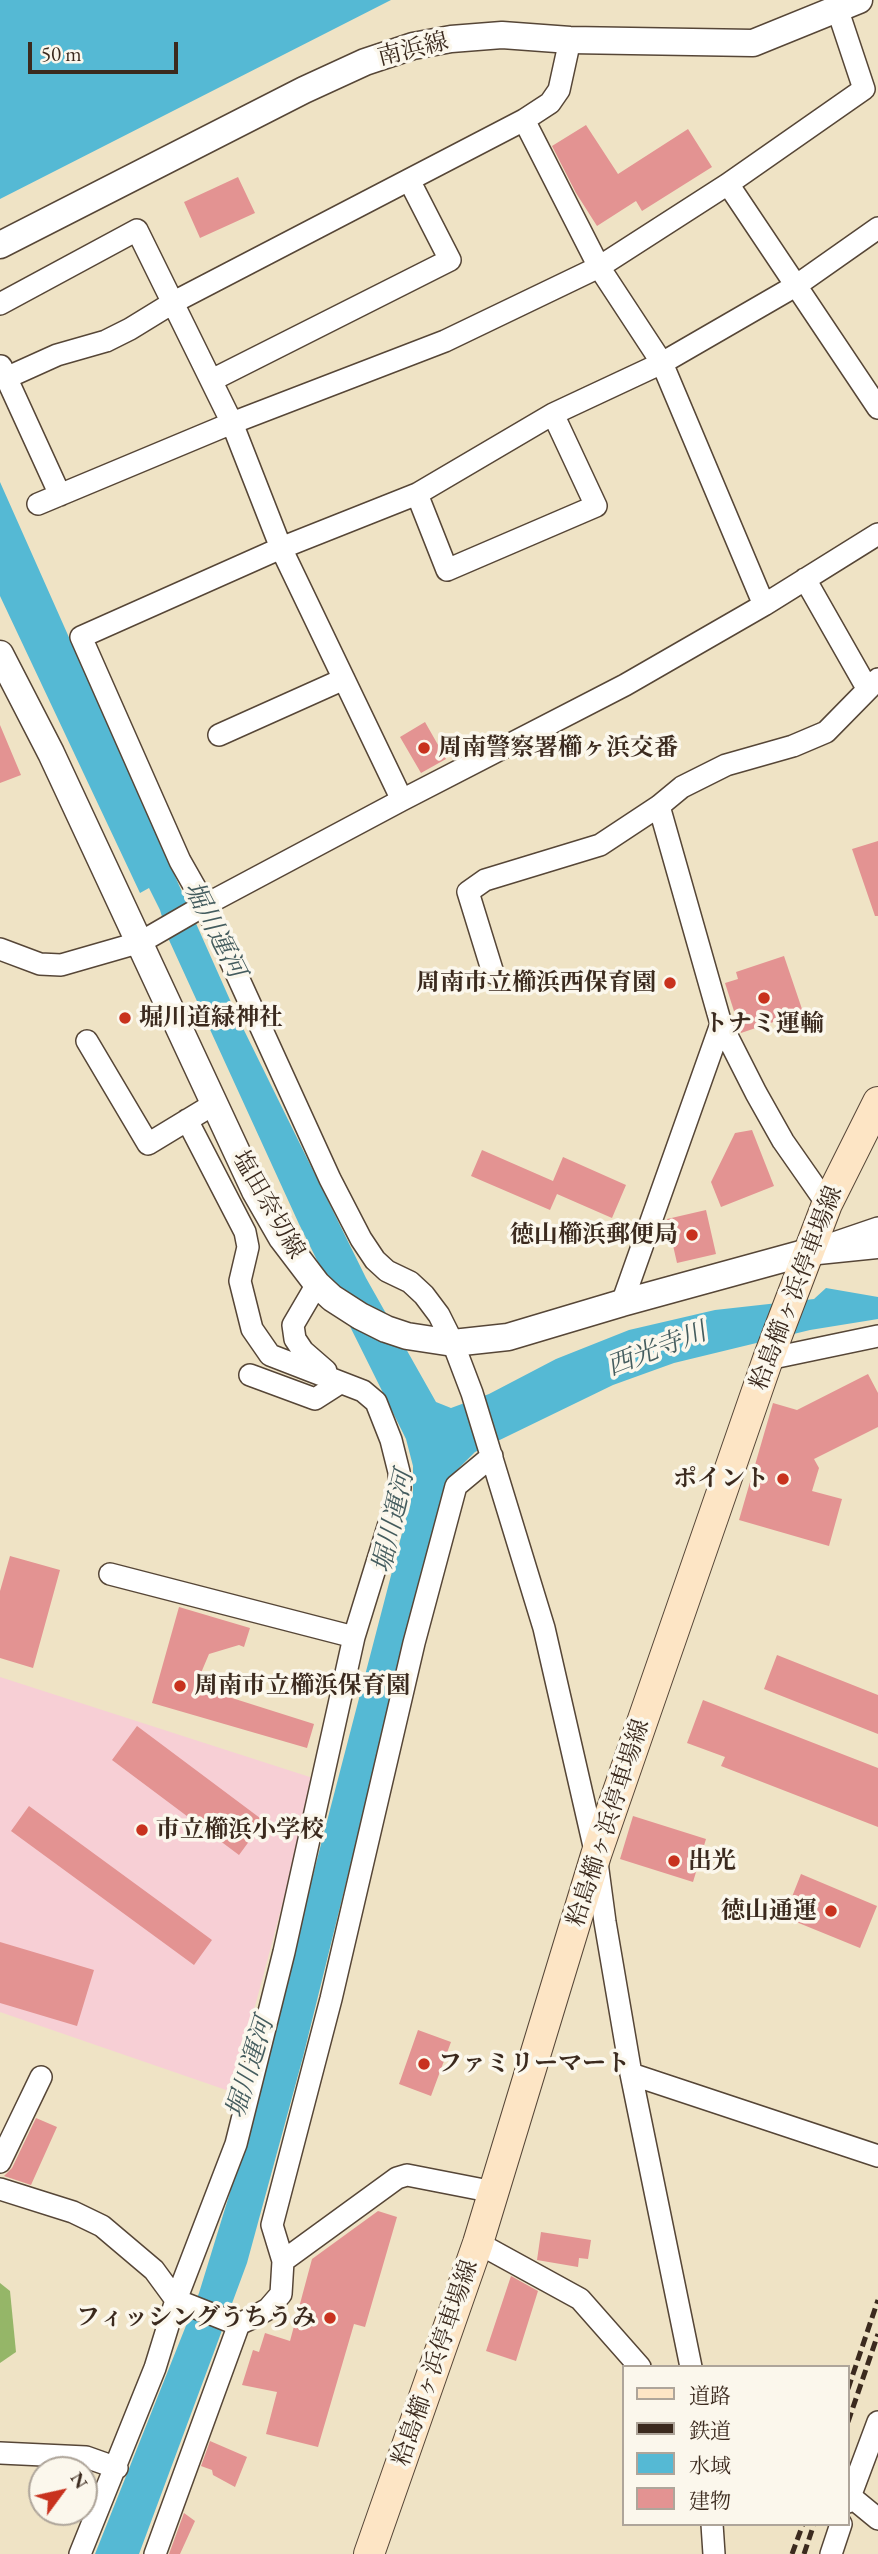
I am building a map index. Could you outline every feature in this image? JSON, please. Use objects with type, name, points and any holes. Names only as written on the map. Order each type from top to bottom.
[{"type":"main road","name":"粭島櫛ヶ浜停車場線","points":[[369,2554],[478,2243],[596,1854],[768,1359],[827,1204],[878,1102]]},
{"type":"street","name":"南浜線","points":[[0,245],[292,96],[365,62],[413,46],[451,39],[502,35],[570,40],[753,43],[849,5]]},
{"type":"street","points":[[38,504],[232,423],[445,341],[599,267],[728,184],[864,89],[849,5]]},
{"type":"street","points":[[60,495],[3,371],[106,341],[130,330],[174,302],[524,120],[550,103],[559,90],[570,40]]},
{"type":"street","points":[[524,120],[599,267],[662,363],[764,605]]},
{"type":"street","points":[[212,380],[450,260],[409,180]]},
{"type":"street","points":[[728,184],[878,408]]},
{"type":"street","points":[[691,2365],[631,2074],[596,1854],[544,1628],[472,1392],[453,1343],[439,1315],[424,1294],[410,1282],[387,1271],[375,1260],[361,1239],[201,907],[81,637],[281,548],[417,494],[553,414],[662,363],[797,285],[878,228]]},
{"type":"street","points":[[0,304],[137,230],[232,423],[281,548],[402,800]]},
{"type":"street","points":[[417,494],[447,570],[596,506],[553,414]]},
{"type":"street","points":[[0,948],[40,964],[61,965],[146,939],[402,800],[625,685],[764,605],[878,534]]},
{"type":"street","points":[[493,973],[468,892],[485,880],[600,845],[659,806],[682,787],[726,765],[793,746],[826,732],[872,683],[805,579]]},
{"type":"street","name":"塩田奈切線","points":[[0,654],[146,939],[214,1104],[255,1191],[282,1238],[324,1291],[360,1316],[407,1336],[453,1343],[508,1338],[622,1303],[808,1252],[878,1245]]},
{"type":"street","points":[[219,735],[344,679]]},
{"type":"street","points":[[659,806],[721,1024],[783,1141],[827,1204]]},
{"type":"street","points":[[622,1303],[721,1024]]},
{"type":"street","points":[[87,1041],[148,1144],[214,1104]]},
{"type":"street","points":[[80,2554],[117,2468],[181,2303],[236,2144],[286,1941],[354,1637],[400,1488],[391,1440],[376,1402],[363,1391],[270,1355],[256,1337],[240,1281],[248,1247],[246,1232],[187,1120]]},
{"type":"street","points":[[808,1252],[878,1228]]},
{"type":"street","points":[[324,1291],[293,1325],[295,1339],[303,1351],[340,1383]]},
{"type":"street","points":[[768,1359],[878,1336]]},
{"type":"street","points":[[250,1375],[315,1399],[340,1383]]},
{"type":"street","points":[[0,2189],[74,2212],[102,2226],[154,2270],[181,2303],[234,2323],[268,2309],[281,2294],[283,2261],[272,2225],[331,1999],[414,1643],[456,1486],[492,1455]]},
{"type":"street","points":[[110,1574],[354,1637]]},
{"type":"street","points":[[631,2074],[878,2156]]},
{"type":"street","points":[[0,2162],[41,2077]]},
{"type":"street","points":[[283,2261],[397,2178],[407,2175],[494,2192]]},
{"type":"street","points":[[478,2243],[580,2299],[638,2365]]},
{"type":"street","points":[[155,2554],[234,2323]]},
{"type":"street","points":[[850,2496],[878,2422]]},
{"type":"street","points":[[0,2453],[86,2457],[117,2468]]},
{"type":"street","points":[[850,2500],[878,2519]]},
{"type":"street","points":[[712,2526],[714,2554]]},
{"type":"street","points":[[831,2554],[840,2526]]},
{"type":"shaded area","points":[[0,1677],[316,1779],[232,2092],[0,2012]]},
{"type":"green space","points":[[0,2283],[10,2291],[16,2352],[0,2363]]},
{"type":"water","points":[[0,0],[391,0],[0,199]]},
{"type":"water","name":"西光寺川","points":[[0,482],[238,1018],[366,1278],[436,1402],[451,1408],[489,1394],[556,1359],[629,1330],[715,1310],[814,1299],[826,1288],[878,1297],[878,1319],[810,1330],[674,1363],[613,1385],[475,1452],[451,1476],[420,1583],[303,2057],[247,2263],[139,2554],[95,2554],[199,2293],[232,2186],[413,1491],[413,1466],[406,1439],[299,1224],[169,940],[160,910],[149,888],[140,893],[0,596]]},
{"type":"building","points":[[586,125],[618,174],[688,129],[712,167],[642,211],[636,201],[597,226],[576,193],[552,146]]},
{"type":"building","points":[[238,177],[255,213],[200,238],[184,202]]},
{"type":"building","points":[[425,722],[446,759],[421,773],[400,737]]},
{"type":"building","points":[[0,725],[21,775],[0,783]]},
{"type":"building","points":[[878,841],[878,916],[875,916],[852,849]]},
{"type":"building","name":"トナミ運輸","points":[[784,956],[803,1012],[741,1033],[725,983],[738,979],[736,972]]},
{"type":"building","points":[[752,1130],[774,1186],[721,1207],[711,1182],[735,1133]]},
{"type":"building","points":[[482,1150],[553,1181],[563,1157],[626,1185],[612,1218],[557,1194],[550,1210],[471,1176]]},
{"type":"building","points":[[706,1210],[716,1254],[677,1263],[667,1219]]},
{"type":"building","name":"ポイント","points":[[868,1374],[878,1393],[878,1427],[814,1459],[819,1468],[812,1491],[842,1499],[829,1546],[739,1520],[773,1403],[797,1410]]},
{"type":"building","points":[[10,1556],[60,1570],[33,1668],[0,1658],[0,1591]]},
{"type":"building","points":[[179,1607],[250,1628],[244,1647],[239,1645],[209,1654],[201,1673],[213,1692],[314,1724],[307,1748],[152,1703]]},
{"type":"building","points":[[777,1655],[878,1695],[878,1734],[764,1689]]},
{"type":"building","points":[[703,1700],[878,1768],[878,1827],[721,1766],[725,1757],[687,1743]]},
{"type":"building","points":[[137,1726],[264,1821],[239,1855],[112,1760]]},
{"type":"building","points":[[29,1806],[212,1940],[194,1965],[11,1831]]},
{"type":"building","points":[[633,1816],[706,1839],[693,1882],[620,1859]]},
{"type":"building","name":"徳山通運","points":[[801,1874],[877,1906],[860,1948],[784,1917]]},
{"type":"building","points":[[0,1942],[94,1970],[77,2026],[0,2003]]},
{"type":"building","points":[[418,2030],[451,2042],[431,2096],[399,2084]]},
{"type":"building","points":[[36,2118],[57,2127],[31,2185],[4,2176],[12,2168]]},
{"type":"building","points":[[378,2211],[397,2217],[365,2327],[354,2324],[318,2447],[266,2434],[277,2392],[242,2385],[253,2350],[259,2352],[265,2333],[290,2341],[312,2259]]},
{"type":"building","points":[[541,2232],[591,2240],[588,2259],[579,2258],[578,2267],[537,2260]]},
{"type":"building","points":[[511,2276],[538,2291],[516,2361],[486,2351]]},
{"type":"building","points":[[210,2441],[247,2457],[235,2487],[213,2475],[212,2470],[201,2466]]},
{"type":"building","points":[[184,2513],[195,2521],[180,2554],[169,2554]]},
{"type":"railway","points":[[850,2383],[878,2300]]},
{"type":"railway","points":[[850,2416],[878,2334]]},
{"type":"railway","points":[[792,2554],[802,2526]]},
{"type":"railway","points":[[804,2554],[813,2526]]},
{"type":"place","name":"周南警察署櫛ヶ浜交番","points":[[424,748]]},
{"type":"place","name":"周南市立櫛浜西保育園","points":[[670,983]]},
{"type":"place","name":"トナミ運輸","points":[[764,998]]},
{"type":"place","name":"堀川道緑神社","points":[[125,1018]]},
{"type":"place","name":"徳山櫛浜郵便局","points":[[692,1235]]},
{"type":"place","name":"ポイント","points":[[783,1479]]},
{"type":"place","name":"周南市立櫛浜保育園","points":[[180,1686]]},
{"type":"place","name":"市立櫛浜小学校","points":[[142,1830]]},
{"type":"place","name":"出光","points":[[674,1861]]},
{"type":"place","name":"徳山通運","points":[[831,1911]]},
{"type":"place","name":"ファミリーマート","points":[[424,2064]]},
{"type":"place","name":"フィッシングうちうみ","points":[[330,2318]]},
{"type":"water label","name":"堀川運河","points":[[214,930]]},
{"type":"water label","name":"堀川運河","points":[[394,1522]]},
{"type":"water label","name":"堀川運河","points":[[251,2068]]}]
